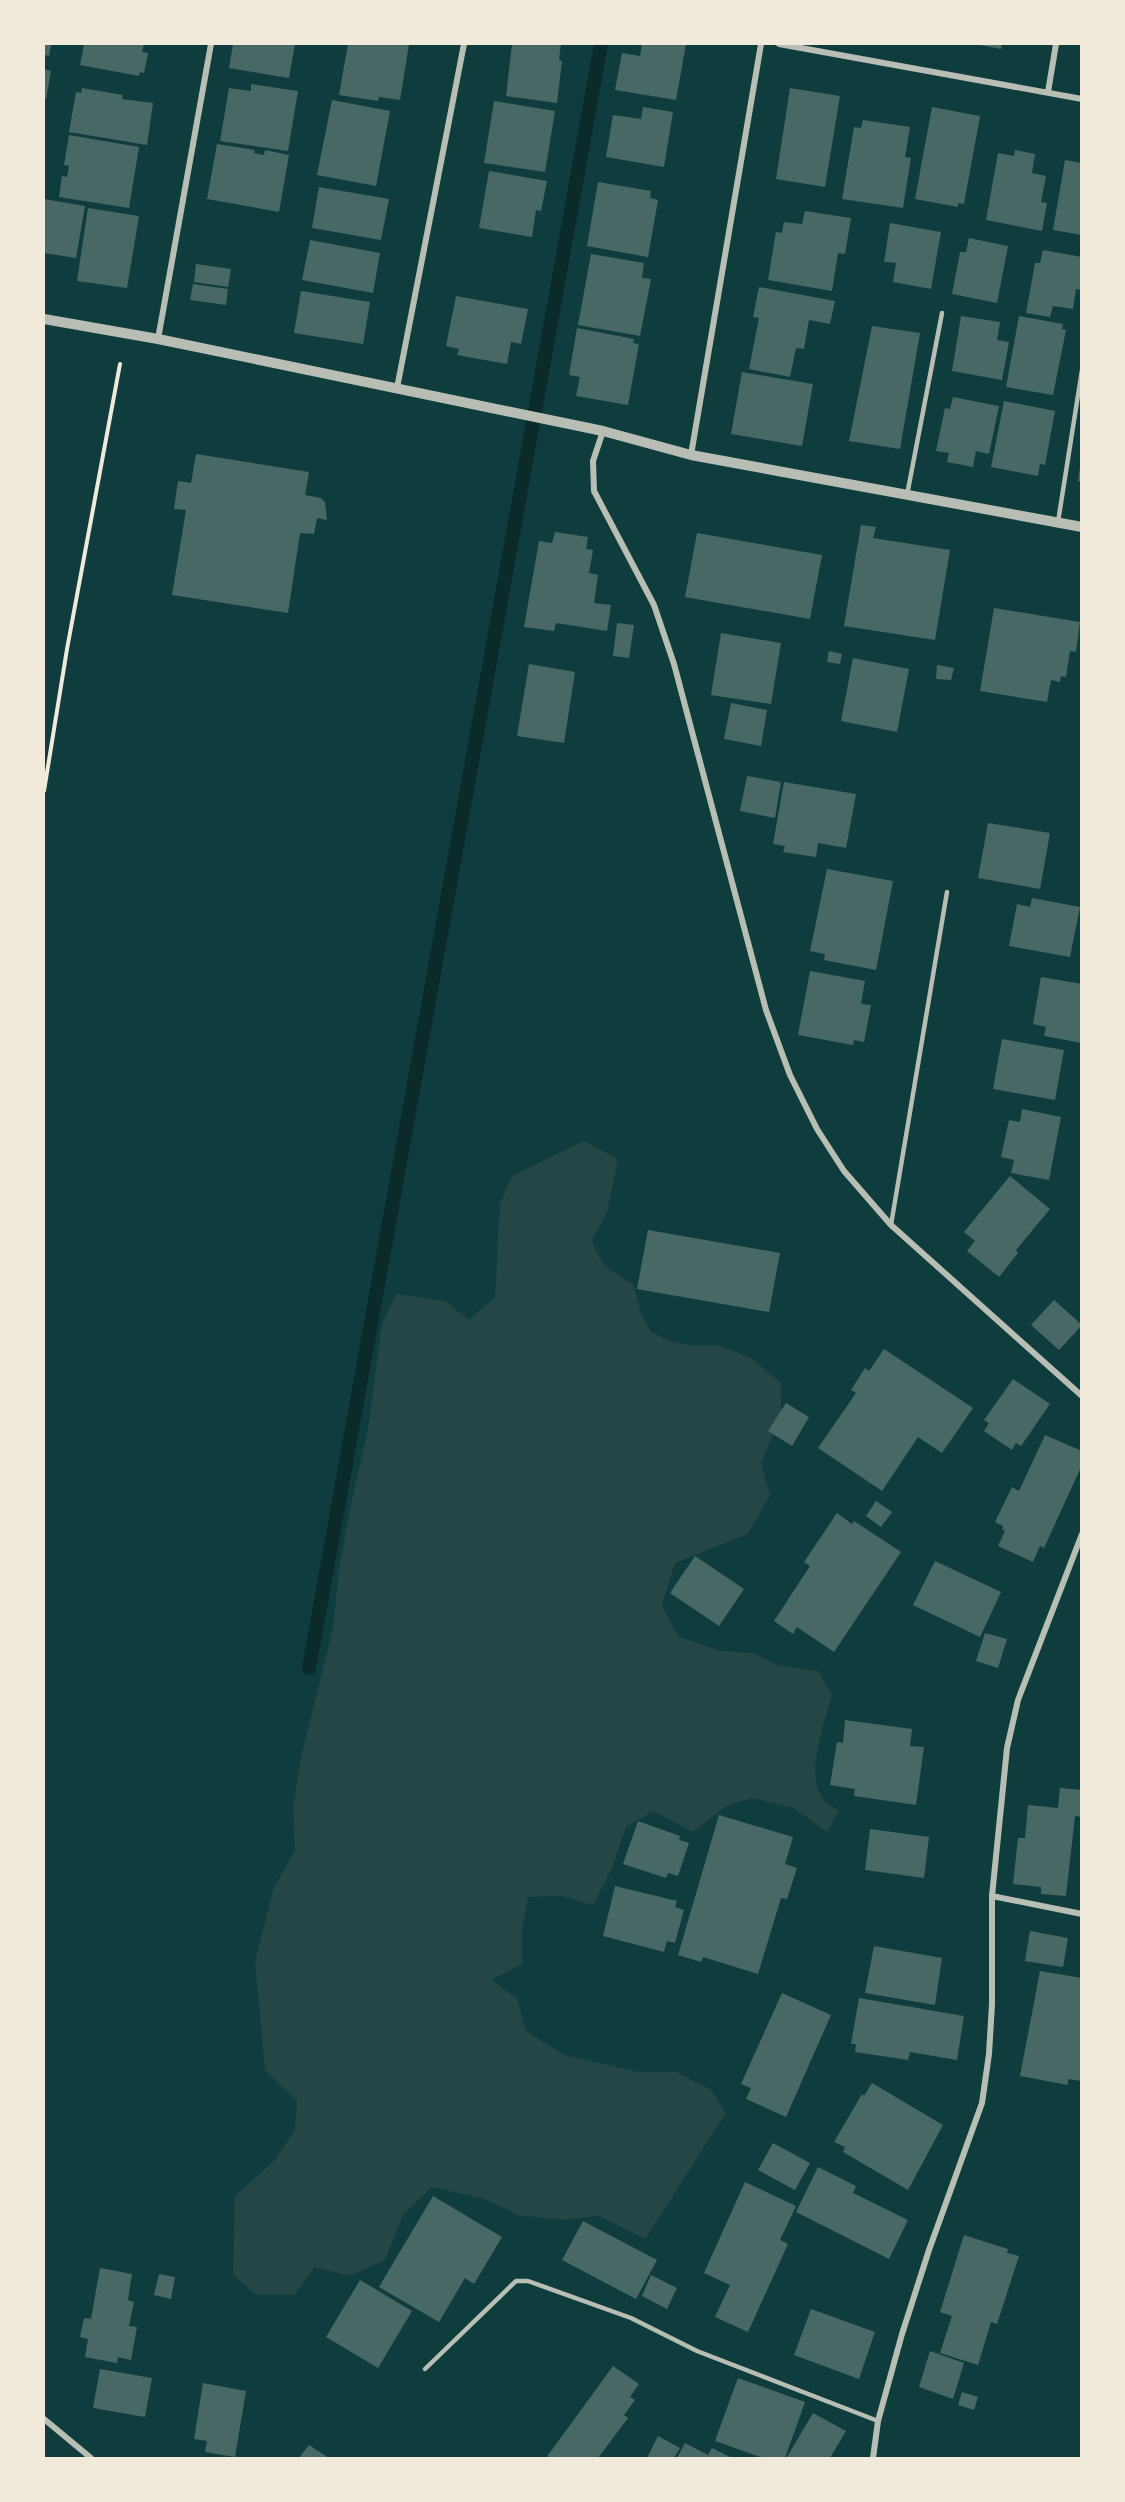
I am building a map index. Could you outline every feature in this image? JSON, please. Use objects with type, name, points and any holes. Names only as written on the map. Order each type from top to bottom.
[{"type":"street","points":[[158,339],[211,44]]},
{"type":"street","points":[[397,388],[464,44]]},
{"type":"street","points":[[691,455],[761,44]]},
{"type":"street","points":[[779,44],[1082,99]]},
{"type":"street","points":[[1048,92],[1056,44]]},
{"type":"street","points":[[44,319],[158,339],[603,431],[691,455],[1082,527]]},
{"type":"street","points":[[603,431],[593,461],[594,491],[654,605],[674,664],[766,1011],[790,1074],[817,1129],[844,1171],[891,1225],[1082,1396]]},
{"type":"street","points":[[873,2458],[878,2421],[928,2250],[981,2103],[989,2054],[992,2004],[992,1896],[1008,1748],[1018,1700],[1082,1534]]},
{"type":"street","points":[[992,1896],[1082,1914]]},
{"type":"street","points":[[44,2419],[91,2458]]},
{"type":"lane","points":[[907,495],[942,313]]},
{"type":"lane","points":[[1058,522],[1082,370]]},
{"type":"lane","points":[[891,1225],[947,892]]},
{"type":"lane","points":[[425,2369],[516,2281],[528,2281],[631,2318],[698,2351],[878,2421]]},
{"type":"path","points":[[44,791],[67,649],[126,334]]},
{"type":"shaded area","points":[[584,1141],[618,1159],[607,1213],[592,1240],[607,1267],[633,1284],[641,1313],[651,1332],[671,1341],[694,1346],[718,1345],[751,1358],[781,1383],[781,1415],[761,1463],[770,1495],[748,1534],[675,1563],[662,1605],[678,1636],[720,1651],[754,1653],[779,1666],[818,1671],[832,1695],[821,1732],[815,1773],[822,1798],[839,1812],[827,1832],[794,1808],[752,1798],[725,1807],[693,1832],[653,1811],[626,1827],[612,1868],[593,1905],[561,1896],[528,1897],[522,1930],[522,1964],[491,1980],[517,1998],[526,2031],[564,2055],[639,2072],[677,2072],[711,2090],[726,2113],[645,2239],[599,2216],[563,2220],[518,2215],[485,2199],[432,2187],[403,2215],[385,2260],[350,2276],[315,2267],[294,2295],[255,2294],[233,2275],[235,2196],[275,2160],[295,2130],[297,2101],[265,2070],[255,1961],[274,1887],[295,1851],[293,1808],[302,1753],[333,1628],[339,1570],[368,1430],[382,1324],[396,1294],[445,1301],[469,1320],[495,1297],[500,1204],[512,1176]]},
{"type":"building","points":[[44,44],[51,44],[49,56],[44,55]]},
{"type":"building","points":[[84,44],[144,44],[142,52],[148,53],[144,73],[140,72],[139,76],[80,65]]},
{"type":"building","points":[[233,44],[295,44],[289,78],[229,68]]},
{"type":"building","points":[[348,44],[409,44],[400,100],[379,97],[378,101],[339,95]]},
{"type":"building","points":[[512,44],[561,44],[559,60],[562,61],[557,103],[506,96]]},
{"type":"building","points":[[642,44],[686,44],[676,100],[615,90],[622,53],[640,56]]},
{"type":"building","points":[[975,44],[1002,44],[1001,49]]},
{"type":"building","points":[[44,69],[51,71],[46,99],[44,99]]},
{"type":"building","points":[[251,84],[298,91],[288,151],[220,141],[229,88],[251,91]]},
{"type":"building","points":[[82,88],[123,95],[122,99],[153,103],[147,145],[69,132],[76,92],[81,93]]},
{"type":"building","points":[[790,88],[840,96],[825,187],[776,179]]},
{"type":"building","points":[[332,100],[390,111],[376,186],[317,175]]},
{"type":"building","points":[[494,101],[555,111],[545,172],[484,163]]},
{"type":"building","points":[[643,107],[673,112],[664,167],[606,157],[613,115],[641,119]]},
{"type":"building","points":[[932,107],[980,116],[964,204],[958,203],[958,207],[915,199]]},
{"type":"building","points":[[863,120],[910,127],[905,157],[911,158],[903,208],[842,199],[854,127],[861,128]]},
{"type":"building","points":[[69,135],[139,147],[129,208],[59,197],[62,176],[67,177],[69,166],[64,165]]},
{"type":"building","points":[[217,144],[255,150],[254,153],[264,155],[265,150],[289,155],[279,212],[207,199]]},
{"type":"building","points":[[1015,150],[1035,154],[1032,173],[1046,176],[1041,202],[1047,203],[1042,231],[986,220],[998,153],[1014,156]]},
{"type":"building","points":[[1065,160],[1082,163],[1082,235],[1053,230]]},
{"type":"building","points":[[489,171],[547,181],[541,211],[536,210],[532,237],[479,228]]},
{"type":"building","points":[[598,182],[651,191],[650,198],[658,200],[648,257],[587,246]]},
{"type":"building","points":[[319,187],[389,199],[381,240],[312,228]]},
{"type":"building","points":[[44,199],[85,206],[76,258],[44,253]]},
{"type":"building","points":[[88,208],[139,216],[127,288],[77,281]]},
{"type":"building","points":[[805,211],[851,218],[845,254],[838,253],[832,291],[768,280],[776,232],[782,233],[784,222],[802,224]]},
{"type":"building","points":[[890,223],[941,232],[931,289],[893,282],[896,263],[884,262]]},
{"type":"building","points":[[969,238],[1008,246],[997,303],[952,294],[960,252],[966,252]]},
{"type":"building","points":[[310,240],[380,253],[373,293],[302,280]]},
{"type":"building","points":[[1043,250],[1082,257],[1082,290],[1076,289],[1073,309],[1053,306],[1050,317],[1026,313],[1035,263],[1040,263]]},
{"type":"building","points":[[591,254],[644,263],[642,278],[651,279],[640,336],[578,325]]},
{"type":"building","points":[[196,264],[231,269],[228,287],[194,282]]},
{"type":"building","points":[[193,284],[228,289],[226,305],[190,300]]},
{"type":"building","points":[[759,287],[835,301],[830,324],[809,320],[804,349],[796,348],[790,377],[749,369],[759,318],[753,317]]},
{"type":"building","points":[[301,291],[370,302],[363,344],[294,333]]},
{"type":"building","points":[[456,296],[528,309],[521,344],[511,342],[507,364],[457,355],[459,349],[446,346]]},
{"type":"building","points":[[961,316],[1000,322],[997,340],[1009,342],[1002,380],[952,371]]},
{"type":"building","points":[[1019,316],[1063,324],[1062,329],[1066,330],[1053,395],[1006,387]]},
{"type":"building","points":[[872,326],[920,333],[900,449],[849,441]]},
{"type":"building","points":[[577,328],[634,339],[633,343],[639,344],[628,405],[576,396],[580,377],[569,375]]},
{"type":"building","points":[[742,372],[813,384],[802,446],[731,434]]},
{"type":"building","points":[[953,397],[999,406],[989,454],[976,451],[973,467],[947,462],[949,453],[936,451],[945,408],[950,409]]},
{"type":"building","points":[[1004,401],[1055,411],[1045,465],[1040,464],[1038,476],[991,467]]},
{"type":"building","points":[[196,454],[309,472],[305,495],[321,498],[325,502],[327,520],[317,518],[314,534],[300,533],[288,613],[172,595],[186,510],[174,509],[178,481],[191,483]]},
{"type":"building","points":[[1080,467],[1082,468],[1082,482],[1078,481]]},
{"type":"building","points":[[861,525],[876,527],[873,538],[950,550],[935,640],[844,626]]},
{"type":"building","points":[[555,532],[588,537],[586,549],[593,550],[589,573],[598,575],[594,603],[611,605],[607,631],[556,623],[554,631],[524,627],[539,541],[552,543]]},
{"type":"building","points":[[697,533],[822,555],[810,619],[685,597]]},
{"type":"building","points":[[994,608],[1080,622],[1076,652],[1070,651],[1066,677],[1061,676],[1060,682],[1051,680],[1047,702],[980,691]]},
{"type":"building","points":[[617,623],[634,625],[629,658],[613,656]]},
{"type":"building","points":[[721,633],[781,643],[771,704],[711,695]]},
{"type":"building","points":[[829,651],[842,654],[840,664],[827,662]]},
{"type":"building","points":[[853,658],[909,669],[897,732],[841,721]]},
{"type":"building","points":[[529,664],[575,672],[564,743],[517,736]]},
{"type":"building","points":[[937,665],[954,668],[951,680],[936,679]]},
{"type":"building","points":[[731,703],[767,710],[761,746],[724,739]]},
{"type":"building","points":[[747,776],[781,782],[775,818],[740,811]]},
{"type":"building","points":[[784,782],[856,794],[846,848],[818,843],[816,857],[783,852],[785,846],[773,844]]},
{"type":"building","points":[[988,823],[1050,833],[1040,889],[978,878]]},
{"type":"building","points":[[827,869],[893,881],[876,970],[824,960],[825,954],[810,951]]},
{"type":"building","points":[[1032,898],[1080,907],[1070,957],[1009,946],[1017,904],[1030,907]]},
{"type":"building","points":[[810,971],[865,981],[861,1004],[871,1005],[864,1042],[854,1040],[853,1045],[798,1035]]},
{"type":"building","points":[[1041,977],[1082,984],[1082,1043],[1044,1036],[1046,1027],[1033,1024]]},
{"type":"building","points":[[1002,1039],[1064,1050],[1055,1100],[993,1089]]},
{"type":"building","points":[[1022,1109],[1061,1117],[1049,1180],[1011,1173],[1014,1160],[1001,1157],[1009,1120],[1020,1122]]},
{"type":"building","points":[[1010,1176],[1050,1209],[1016,1250],[1018,1253],[999,1277],[967,1251],[975,1241],[964,1232]]},
{"type":"building","points":[[648,1230],[780,1253],[769,1312],[637,1289]]},
{"type":"building","points":[[1054,1300],[1082,1325],[1059,1350],[1031,1325]]},
{"type":"building","points":[[884,1349],[973,1408],[942,1453],[918,1437],[882,1491],[818,1448],[856,1393],[851,1390],[865,1368],[869,1371]]},
{"type":"building","points":[[1013,1379],[1050,1404],[1021,1446],[1016,1443],[1012,1450],[984,1431],[989,1423],[984,1420]]},
{"type":"building","points":[[786,1403],[809,1417],[792,1446],[768,1431]]},
{"type":"building","points":[[1045,1435],[1082,1451],[1082,1465],[1044,1548],[1040,1546],[1033,1562],[998,1546],[1005,1531],[1002,1529],[1003,1526],[995,1522],[1012,1487],[1019,1491]]},
{"type":"building","points":[[876,1501],[892,1512],[881,1527],[866,1516]]},
{"type":"building","points":[[837,1513],[852,1524],[854,1521],[901,1552],[834,1652],[797,1627],[793,1634],[774,1621],[810,1566],[804,1562]]},
{"type":"building","points":[[695,1556],[744,1589],[719,1626],[670,1593]]},
{"type":"building","points":[[935,1561],[1001,1592],[980,1637],[913,1605]]},
{"type":"building","points":[[985,1633],[1007,1639],[998,1668],[976,1661]]},
{"type":"building","points":[[845,1720],[912,1729],[910,1746],[924,1747],[916,1805],[854,1796],[855,1789],[830,1785],[837,1742],[843,1743]]},
{"type":"building","points":[[1060,1788],[1082,1790],[1081,1817],[1075,1816],[1066,1896],[1041,1894],[1041,1887],[1013,1884],[1018,1838],[1025,1838],[1028,1805],[1058,1808]]},
{"type":"building","points":[[719,1815],[793,1837],[785,1864],[797,1868],[787,1899],[781,1898],[758,1974],[703,1957],[701,1962],[678,1955]]},
{"type":"building","points":[[638,1821],[680,1836],[679,1840],[689,1843],[678,1876],[668,1873],[666,1878],[623,1864]]},
{"type":"building","points":[[870,1829],[929,1837],[924,1878],[865,1870]]},
{"type":"building","points":[[615,1886],[677,1901],[675,1907],[684,1910],[675,1943],[667,1941],[664,1952],[603,1936]]},
{"type":"building","points":[[1030,1931],[1068,1938],[1063,1967],[1025,1961]]},
{"type":"building","points":[[874,1946],[942,1958],[935,2005],[865,1993]]},
{"type":"building","points":[[1040,1971],[1082,1978],[1082,2081],[1068,2079],[1068,2085],[1020,2076]]},
{"type":"building","points":[[782,1993],[831,2015],[786,2117],[746,2099],[751,2088],[741,2084]]},
{"type":"building","points":[[859,1998],[964,2016],[957,2060],[910,2052],[908,2060],[855,2052],[856,2044],[851,2044]]},
{"type":"building","points":[[872,2083],[943,2125],[908,2190],[843,2152],[845,2147],[834,2142],[862,2094],[864,2096]]},
{"type":"building","points":[[773,2143],[810,2163],[795,2190],[758,2170]]},
{"type":"building","points":[[818,2167],[856,2186],[853,2193],[908,2220],[889,2259],[796,2212]]},
{"type":"building","points":[[745,2182],[796,2206],[780,2240],[788,2244],[748,2332],[715,2317],[730,2285],[704,2273]]},
{"type":"building","points":[[433,2196],[502,2237],[474,2284],[465,2278],[439,2322],[379,2287]]},
{"type":"building","points":[[583,2221],[657,2260],[636,2299],[562,2260]]},
{"type":"building","points":[[964,2235],[1008,2249],[1007,2253],[1019,2256],[997,2324],[991,2322],[978,2365],[940,2353],[952,2316],[940,2312]]},
{"type":"building","points":[[100,2268],[132,2274],[128,2300],[134,2302],[129,2326],[137,2327],[131,2360],[118,2357],[117,2363],[85,2357],[88,2339],[80,2337],[84,2318],[91,2319]]},
{"type":"building","points":[[159,2274],[175,2277],[171,2299],[154,2295]]},
{"type":"building","points":[[651,2275],[677,2288],[667,2309],[642,2296]]},
{"type":"building","points":[[360,2280],[412,2311],[378,2368],[326,2337]]},
{"type":"building","points":[[811,2309],[875,2332],[859,2379],[794,2355]]},
{"type":"building","points":[[930,2351],[964,2363],[953,2399],[919,2387]]},
{"type":"building","points":[[613,2366],[639,2384],[630,2397],[635,2400],[624,2415],[628,2418],[598,2458],[546,2458]]},
{"type":"building","points":[[100,2369],[152,2378],[145,2417],[93,2408]]},
{"type":"building","points":[[738,2378],[805,2402],[785,2458],[763,2458],[715,2441]]},
{"type":"building","points":[[203,2383],[246,2391],[235,2457],[205,2452],[207,2441],[194,2439]]},
{"type":"building","points":[[962,2392],[978,2397],[974,2410],[958,2405]]},
{"type":"building","points":[[813,2413],[846,2431],[830,2458],[787,2457]]},
{"type":"building","points":[[658,2436],[680,2448],[674,2458],[647,2458]]},
{"type":"building","points":[[685,2443],[708,2455],[712,2448],[732,2458],[677,2458]]},
{"type":"building","points":[[309,2445],[329,2458],[299,2458]]},
{"type":"waterway","points":[[309,1668],[601,44]]}]
